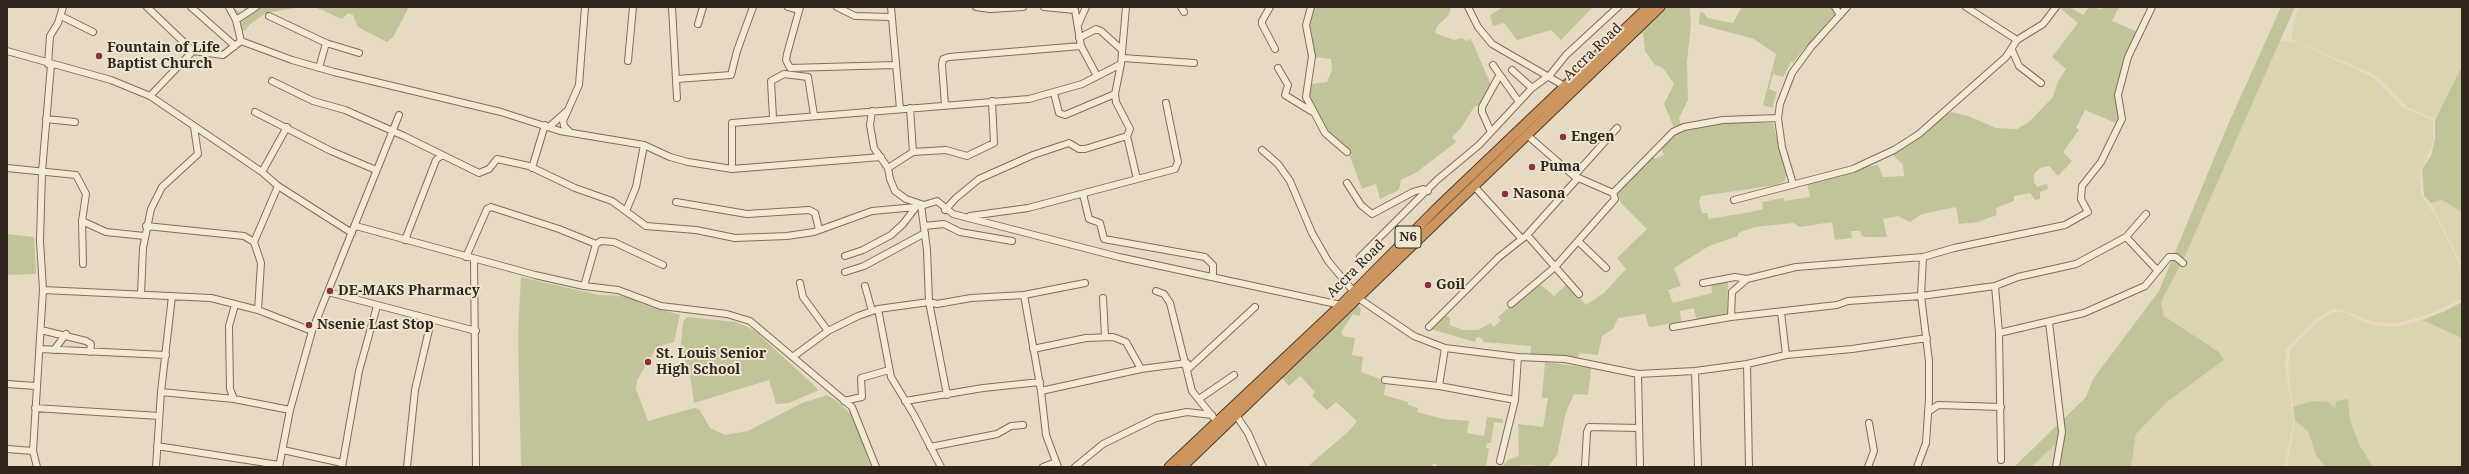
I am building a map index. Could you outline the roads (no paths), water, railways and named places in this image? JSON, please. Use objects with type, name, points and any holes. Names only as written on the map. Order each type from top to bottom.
[{"type":"highway","name":"Accra Road","points":[[1182,467],[1356,295],[1527,135],[1648,7]]},
{"type":"highway","name":"Accra Road","points":[[1169,467],[1214,418],[1341,305],[1356,295],[1412,232],[1660,7]]},
{"type":"street","points":[[37,467],[33,451],[43,290],[40,241],[42,172],[50,36],[61,16],[64,7]]},
{"type":"street","points":[[147,7],[193,51],[223,55],[241,41]]},
{"type":"street","points":[[191,7],[235,46]]},
{"type":"street","points":[[229,7],[236,20],[241,41]]},
{"type":"street","points":[[236,20],[256,7]]},
{"type":"street","points":[[570,132],[563,124],[579,84],[585,7]]},
{"type":"street","points":[[628,61],[633,7]]},
{"type":"street","points":[[672,7],[677,98]]},
{"type":"street","points":[[698,24],[703,7]]},
{"type":"street","points":[[677,79],[731,75],[737,51],[752,7]]},
{"type":"street","points":[[788,7],[799,9],[786,60],[790,68],[895,64]]},
{"type":"street","points":[[838,7],[855,16],[891,16]]},
{"type":"street","points":[[891,7],[900,109]]},
{"type":"street","points":[[976,7],[990,9],[1023,7]]},
{"type":"street","points":[[1044,7],[1075,10],[1081,46],[1096,76]]},
{"type":"street","points":[[1078,25],[1086,7]]},
{"type":"street","points":[[1126,7],[1122,61],[1115,94],[1116,102],[1130,129],[1127,136],[1137,179]]},
{"type":"street","points":[[1270,7],[1262,21],[1262,24],[1274,49]]},
{"type":"street","points":[[1311,7],[1305,30],[1312,56],[1306,97],[1311,111],[1325,134],[1347,152]]},
{"type":"street","points":[[1468,7],[1478,27],[1492,44],[1511,56],[1550,75],[1569,89]]},
{"type":"street","points":[[1360,257],[1491,132],[1532,88],[1550,75],[1566,55],[1618,7]]},
{"type":"street","points":[[1835,7],[1840,15]]},
{"type":"street","points":[[1793,184],[1787,171],[1778,118],[1781,99],[1792,73],[1811,47],[1847,7]]},
{"type":"street","points":[[1966,7],[2017,40]]},
{"type":"street","points":[[1734,200],[1853,169],[1894,150],[1919,134],[2012,50],[2017,40],[2043,24],[2056,7]]},
{"type":"street","points":[[1703,283],[1735,277],[1747,279],[1796,267],[1923,257],[1954,248],[2065,225],[2088,212],[2081,199],[2082,186],[2101,162],[2122,119],[2118,95],[2128,57],[2152,7]]},
{"type":"street","points":[[61,16],[93,32]]},
{"type":"street","points":[[269,16],[326,43],[359,53]]},
{"type":"street","points":[[1079,38],[1096,29],[1101,31],[1122,50]]},
{"type":"street","points":[[241,41],[319,68],[570,132],[644,145],[670,157],[732,169],[881,157]]},
{"type":"street","points":[[319,68],[326,43]]},
{"type":"street","points":[[945,105],[942,65],[943,60],[949,57],[1081,46]]},
{"type":"street","points":[[2012,50],[2019,66],[2041,83]]},
{"type":"street","points":[[7,51],[49,64],[111,80],[150,96],[262,172],[278,186],[352,233]]},
{"type":"street","points":[[150,96],[193,51]]},
{"type":"street","points":[[732,169],[732,123],[773,118],[1029,99],[1054,94],[1082,84],[1122,61],[1194,63]]},
{"type":"street","points":[[1493,64],[1499,76],[1519,102]]},
{"type":"street","points":[[1278,68],[1288,85],[1285,95],[1311,111]]},
{"type":"street","points":[[1512,70],[1532,88]]},
{"type":"street","points":[[773,118],[771,81],[784,74],[798,74],[808,77],[814,115]]},
{"type":"street","points":[[1491,132],[1482,112],[1482,106],[1499,76]]},
{"type":"street","points":[[272,81],[313,101],[345,110],[478,173],[489,169],[497,159],[532,168],[575,188],[612,201],[646,226],[696,230],[735,238],[787,236],[819,230],[872,211],[936,202],[942,204],[945,210],[967,217],[1119,256],[1341,305]]},
{"type":"street","points":[[1054,94],[1058,113],[1065,115],[1115,94]]},
{"type":"street","points":[[888,168],[913,152],[946,150],[967,156],[994,143],[992,102]]},
{"type":"street","points":[[967,217],[1028,208],[1177,167],[1166,103]]},
{"type":"street","points":[[910,108],[913,152]]},
{"type":"street","points":[[532,168],[547,126],[568,110]]},
{"type":"street","points":[[872,111],[870,136],[874,148],[888,168],[890,179],[895,191],[918,205],[924,230],[929,302],[947,395]]},
{"type":"street","points":[[255,112],[287,127],[331,151],[376,170]]},
{"type":"street","points":[[157,446],[279,466],[290,410],[312,331],[356,226],[376,170],[399,116]]},
{"type":"street","points":[[1613,193],[1673,132],[1684,127],[1723,120],[1778,118]]},
{"type":"street","points":[[46,119],[75,122]]},
{"type":"street","points":[[141,294],[144,236],[153,202],[162,187],[198,154],[194,127]]},
{"type":"street","points":[[262,172],[287,127]]},
{"type":"street","points":[[1429,327],[1524,236],[1617,128]]},
{"type":"street","points":[[1527,135],[1576,177],[1613,193]]},
{"type":"street","points":[[945,210],[956,198],[979,179],[1033,156],[1069,143],[1079,149],[1085,149],[1127,136]]},
{"type":"street","points":[[626,211],[636,187],[644,145]]},
{"type":"street","points":[[1262,150],[1278,164],[1290,181],[1312,233],[1328,260],[1356,295],[1414,336],[1444,348],[1518,357],[1565,359],[1638,374],[1696,371],[1747,364],[1786,355],[1852,349],[1927,338]]},
{"type":"street","points":[[404,240],[436,160],[442,156]]},
{"type":"street","points":[[7,168],[72,174],[78,178],[86,194],[86,206],[82,221],[83,264]]},
{"type":"street","points":[[1346,184],[1361,205],[1372,214],[1413,192],[1423,189],[1428,191]]},
{"type":"street","points":[[254,242],[278,186]]},
{"type":"street","points":[[1474,186],[1555,267],[1579,294]]},
{"type":"street","points":[[1511,304],[1555,267],[1579,242],[1614,203],[1613,193]]},
{"type":"street","points":[[1083,194],[1089,219],[1100,223],[1104,239],[1205,257],[1213,265],[1212,276]]},
{"type":"street","points":[[676,202],[747,214],[809,210],[815,213],[819,230]]},
{"type":"street","points":[[845,256],[873,245],[891,235],[903,224],[918,205]]},
{"type":"street","points":[[466,257],[487,209],[491,207],[559,229],[596,244]]},
{"type":"street","points":[[1673,327],[1837,304],[1848,301],[1922,296],[1995,286],[2018,277],[2076,264],[2126,237],[2146,214]]},
{"type":"street","points":[[82,221],[106,232],[144,236]]},
{"type":"street","points":[[845,272],[864,266],[924,230],[946,224],[950,228],[960,232],[1012,241]]},
{"type":"street","points":[[146,226],[244,236],[254,242],[261,263],[258,310]]},
{"type":"street","points":[[356,226],[466,257],[584,286],[618,290],[661,306],[740,317],[750,321],[794,356],[854,410],[876,467]]},
{"type":"street","points":[[2126,237],[2157,270]]},
{"type":"street","points":[[584,286],[596,244],[604,240],[614,242],[663,265]]},
{"type":"street","points":[[1579,242],[1606,268]]},
{"type":"street","points":[[1917,467],[1926,443],[1929,399],[1927,338],[1922,296],[1923,257]]},
{"type":"street","points":[[1999,334],[2084,313],[2146,286],[2157,270],[2170,257],[2176,257],[2183,263]]},
{"type":"street","points":[[474,259],[476,331],[476,467]]},
{"type":"street","points":[[1731,318],[1732,292],[1747,279]]},
{"type":"street","points":[[800,283],[803,297],[828,331]]},
{"type":"street","points":[[794,356],[828,331],[875,310],[929,302],[937,304],[971,298],[1024,294],[1085,284]]},
{"type":"street","points":[[865,286],[875,310],[889,370],[894,384],[941,467]]},
{"type":"street","points":[[1995,286],[1999,334],[2001,460]]},
{"type":"street","points":[[43,290],[211,298],[258,310],[312,331]]},
{"type":"street","points":[[1156,291],[1164,294],[1170,303],[1192,390],[1214,418]]},
{"type":"street","points":[[328,292],[431,321],[476,331]]},
{"type":"street","points":[[1024,294],[1040,382],[1046,435],[1057,464],[1043,467]]},
{"type":"street","points":[[156,467],[161,392],[172,296]]},
{"type":"street","points":[[1103,298],[1105,336]]},
{"type":"street","points":[[234,399],[230,389],[229,326],[235,304]]},
{"type":"street","points":[[283,450],[342,465],[359,371],[377,306]]},
{"type":"street","points":[[1041,391],[1141,369],[1187,366],[1255,307]]},
{"type":"street","points":[[1781,312],[1786,355]]},
{"type":"street","points":[[407,467],[415,390],[431,321]]},
{"type":"street","points":[[2049,322],[2062,432],[2056,467]]},
{"type":"street","points":[[41,330],[66,334],[91,343],[90,352]]},
{"type":"street","points":[[54,350],[66,334]]},
{"type":"street","points":[[1034,349],[1105,336],[1126,342],[1141,369]]},
{"type":"street","points":[[1439,386],[1444,348]]},
{"type":"street","points":[[40,349],[166,355]]},
{"type":"street","points":[[1500,461],[1515,400],[1518,357]]},
{"type":"street","points":[[1747,364],[1749,467]]},
{"type":"street","points":[[844,401],[862,397],[861,378],[889,370]]},
{"type":"street","points":[[1696,371],[1698,467]]},
{"type":"street","points":[[1638,374],[1640,467]]},
{"type":"street","points":[[1199,399],[1234,375]]},
{"type":"street","points":[[1385,380],[1439,386],[1515,400]]},
{"type":"street","points":[[905,401],[1040,382]]},
{"type":"street","points":[[7,384],[36,386]]},
{"type":"street","points":[[224,398],[230,389]]},
{"type":"street","points":[[161,392],[234,399],[290,410]]},
{"type":"street","points":[[1929,399],[1938,406]]},
{"type":"street","points":[[1928,412],[1938,406],[2001,406]]},
{"type":"street","points":[[35,408],[159,416]]},
{"type":"street","points":[[1075,467],[1103,444],[1156,418],[1187,412],[1214,418]]},
{"type":"street","points":[[1236,415],[1248,433],[1263,467]]},
{"type":"street","points":[[1868,467],[1874,451],[1869,423]]},
{"type":"street","points":[[930,447],[997,434],[1012,426],[1023,425]]},
{"type":"street","points":[[1585,467],[1586,432],[1589,427],[1639,428]]},
{"type":"street","points":[[7,450],[33,451]]},
{"type":"place","name":"Fountain of Life Baptist Church","points":[[99,56]]},
{"type":"place","name":"Engen","points":[[1563,137]]},
{"type":"place","name":"Puma","points":[[1532,167]]},
{"type":"place","name":"Nasona","points":[[1505,194]]},
{"type":"place","name":"Goil","points":[[1428,285]]},
{"type":"place","name":"DE-MAKS Pharmacy","points":[[330,291]]},
{"type":"place","name":"Nsenie Last Stop","points":[[309,325]]},
{"type":"place","name":"St. Louis Senior High School","points":[[648,362]]}]
